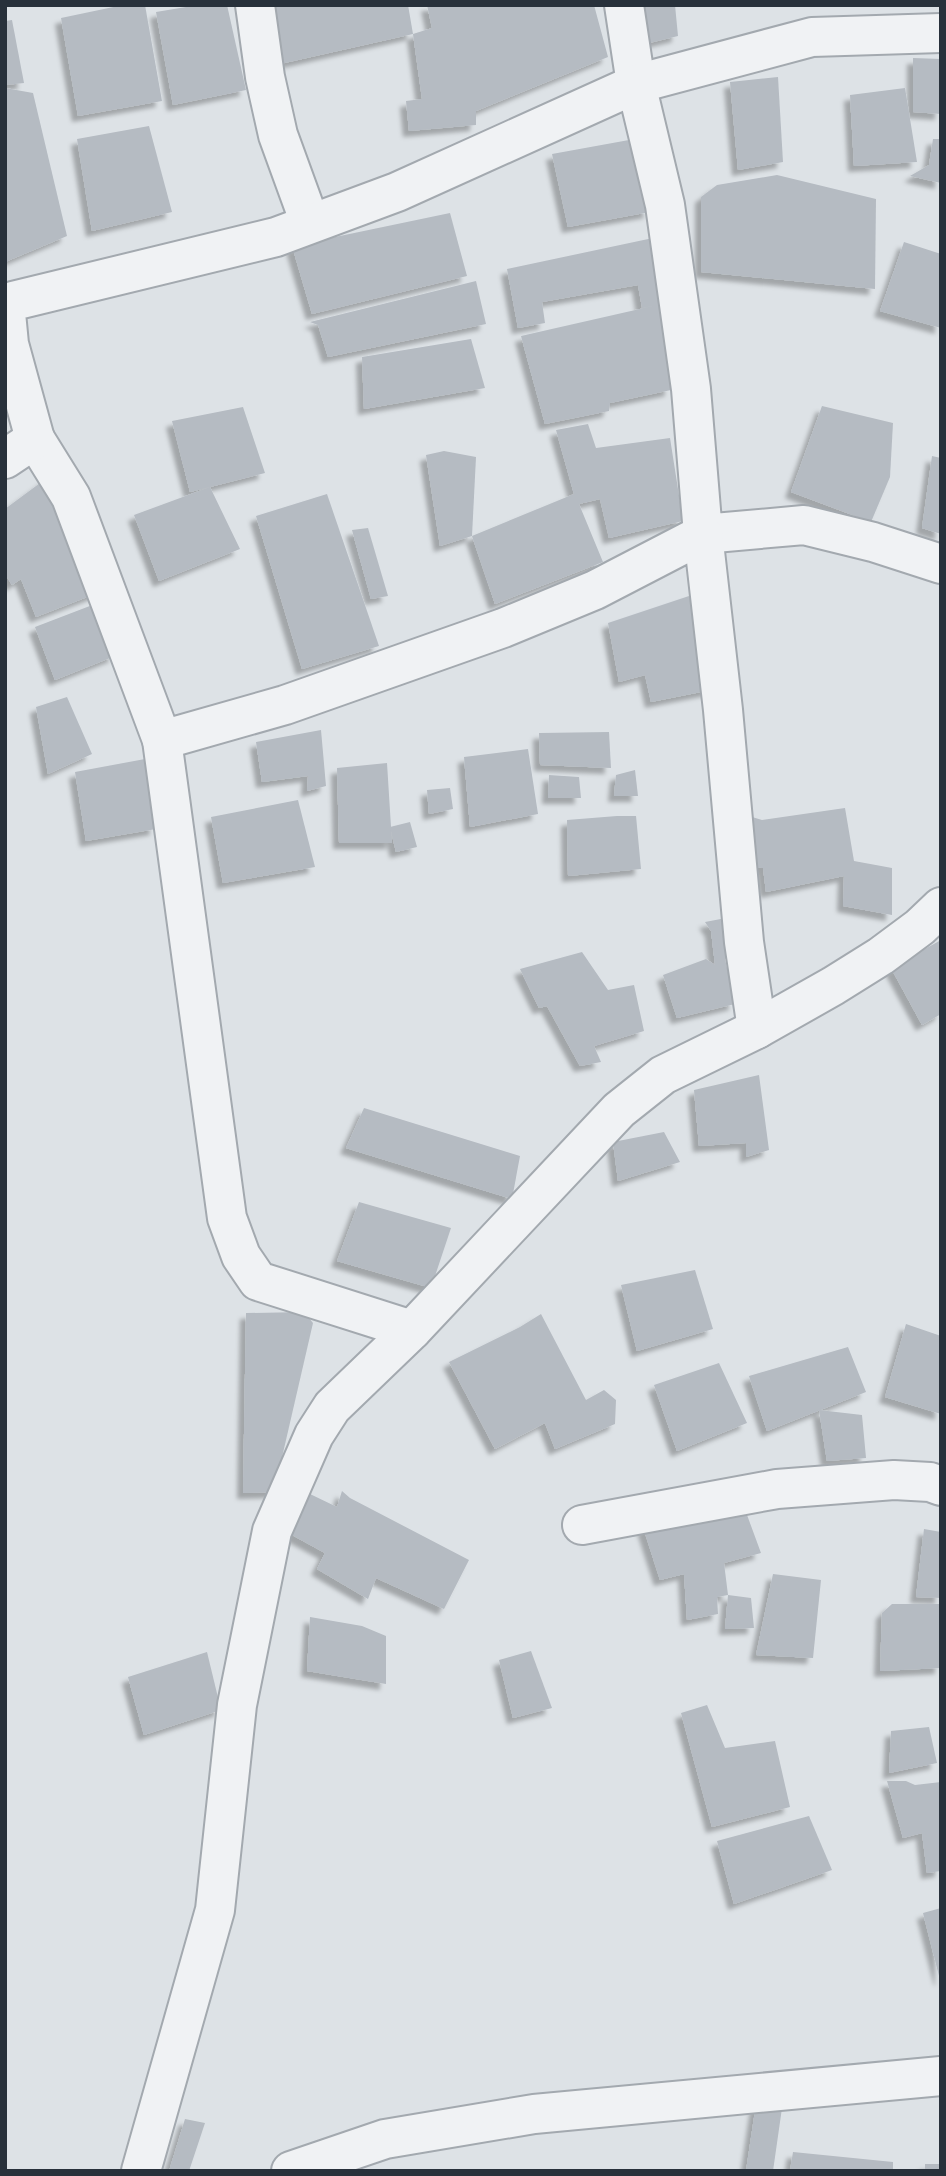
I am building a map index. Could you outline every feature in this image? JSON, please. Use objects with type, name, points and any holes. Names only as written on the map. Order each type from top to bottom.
[{"type":"street","points":[[255,5],[265,77],[278,135],[310,223]]},
{"type":"street","points":[[624,5],[636,84],[665,205],[691,389],[744,942],[757,1029]]},
{"type":"street","points":[[412,1330],[258,1281],[242,1256],[227,1218],[162,740],[71,497],[20,449],[7,344],[6,313],[13,301],[276,237],[397,192],[636,84],[812,37],[941,33]]},
{"type":"street","points":[[162,740],[285,705],[503,628],[595,590],[703,534],[804,525],[873,542],[941,564]]},
{"type":"street","points":[[141,2171],[215,1910],[237,1705],[272,1531],[314,1435],[332,1407],[412,1330],[619,1110],[663,1075],[757,1029],[881,957],[920,928],[941,907]]},
{"type":"street","points":[[582,1525],[777,1489],[894,1480],[930,1482],[941,1486]]},
{"type":"street","points":[[291,2171],[384,2139],[534,2115],[941,2076]]},
{"type":"building","points":[[123,5],[145,5],[162,101],[78,116],[61,18]]},
{"type":"building","points":[[198,5],[227,5],[246,90],[173,105],[156,12]]},
{"type":"building","points":[[273,5],[408,5],[413,34],[280,64]]},
{"type":"building","points":[[427,5],[594,5],[608,57],[476,111],[476,125],[409,131],[406,101],[422,99],[413,34],[432,28]]},
{"type":"building","points":[[632,5],[675,5],[678,36],[641,45]]},
{"type":"building","points":[[12,20],[24,83],[5,85],[5,21]]},
{"type":"building","points":[[913,58],[941,59],[941,114],[913,112]]},
{"type":"building","points":[[778,77],[783,162],[738,170],[730,82]]},
{"type":"building","points":[[5,88],[33,93],[67,236],[5,262]]},
{"type":"building","points":[[905,88],[917,162],[854,166],[850,95]]},
{"type":"building","points":[[149,126],[172,212],[92,231],[77,139]]},
{"type":"building","points":[[933,139],[941,139],[941,183],[910,176],[929,165]]},
{"type":"building","points":[[629,140],[650,212],[568,227],[552,154]]},
{"type":"building","points":[[777,175],[876,199],[875,289],[701,272],[701,197],[717,185]]},
{"type":"building","points":[[450,213],[467,276],[312,314],[292,246]]},
{"type":"building","points":[[653,238],[670,303],[659,305],[671,390],[610,403],[609,411],[545,424],[521,336],[653,306],[642,308],[638,285],[542,302],[545,323],[518,328],[507,269]]},
{"type":"building","points":[[904,242],[941,254],[941,328],[880,311]]},
{"type":"building","points":[[476,281],[486,324],[328,357],[318,325],[310,322]]},
{"type":"building","points":[[471,339],[485,388],[364,409],[362,357]]},
{"type":"building","points":[[822,406],[893,423],[890,477],[871,522],[791,492]]},
{"type":"building","points":[[243,407],[265,473],[190,492],[172,421]]},
{"type":"building","points":[[588,424],[596,448],[670,438],[683,521],[609,538],[600,499],[579,504],[603,562],[495,604],[472,536],[574,494],[556,430]]},
{"type":"building","points":[[444,451],[476,457],[472,536],[440,546],[426,455]]},
{"type":"building","points":[[932,456],[941,458],[941,534],[922,528]]},
{"type":"building","points":[[55,472],[86,541],[70,550],[82,546],[100,592],[36,617],[21,579],[12,585],[5,574],[5,509]]},
{"type":"building","points":[[210,487],[240,549],[159,581],[134,515]]},
{"type":"building","points":[[327,494],[379,646],[302,669],[256,516]]},
{"type":"building","points":[[368,528],[388,596],[371,599],[352,530]]},
{"type":"building","points":[[692,595],[721,688],[651,702],[645,675],[619,682],[608,623]]},
{"type":"building","points":[[95,604],[115,656],[55,680],[35,627]]},
{"type":"building","points":[[67,697],[92,754],[48,774],[36,707]]},
{"type":"building","points":[[321,730],[326,786],[307,791],[308,776],[262,782],[256,742]]},
{"type":"building","points":[[609,732],[611,768],[540,765],[539,733]]},
{"type":"building","points":[[528,749],[538,814],[470,827],[464,757]]},
{"type":"building","points":[[145,759],[156,829],[86,841],[75,772]]},
{"type":"building","points":[[387,763],[392,843],[339,843],[337,768]]},
{"type":"building","points":[[635,770],[638,796],[614,796],[616,775]]},
{"type":"building","points":[[549,775],[579,777],[581,798],[548,798]]},
{"type":"building","points":[[450,788],[453,809],[429,814],[427,790]]},
{"type":"building","points":[[298,800],[315,867],[223,883],[211,817]]},
{"type":"building","points":[[845,808],[854,861],[892,868],[892,915],[843,906],[844,876],[766,892],[763,868],[748,866],[739,813],[762,820]]},
{"type":"building","points":[[636,816],[641,869],[568,876],[567,820]]},
{"type":"building","points":[[410,822],[417,847],[396,852],[390,827]]},
{"type":"building","points":[[726,918],[731,956],[725,959],[735,1004],[677,1018],[663,975],[706,959],[715,965],[711,931],[705,922]]},
{"type":"building","points":[[941,940],[941,1014],[922,1025],[891,968]]},
{"type":"building","points":[[582,952],[608,990],[634,985],[644,1031],[594,1046],[601,1062],[580,1066],[547,1006],[539,1008],[520,969]]},
{"type":"building","points":[[759,1075],[769,1150],[746,1157],[746,1143],[699,1146],[694,1090]]},
{"type":"building","points":[[364,1108],[520,1156],[512,1199],[346,1148]]},
{"type":"building","points":[[664,1132],[680,1162],[618,1181],[613,1142]]},
{"type":"building","points":[[359,1202],[451,1228],[431,1288],[337,1261]]},
{"type":"building","points":[[695,1270],[713,1329],[637,1351],[621,1285]]},
{"type":"building","points":[[304,1312],[313,1323],[274,1492],[243,1493],[246,1313]]},
{"type":"building","points":[[541,1314],[586,1400],[604,1390],[616,1400],[615,1424],[555,1449],[545,1423],[495,1449],[449,1362]]},
{"type":"building","points":[[906,1324],[941,1336],[941,1414],[885,1397]]},
{"type":"building","points":[[848,1347],[866,1392],[767,1431],[749,1376]]},
{"type":"building","points":[[719,1363],[747,1423],[677,1451],[654,1385]]},
{"type":"building","points":[[819,1410],[862,1415],[866,1458],[827,1461]]},
{"type":"building","points":[[342,1491],[350,1498],[469,1560],[444,1609],[376,1578],[368,1599],[317,1569],[325,1553],[292,1535],[310,1494],[337,1507]]},
{"type":"building","points":[[743,1504],[761,1553],[724,1563],[728,1595],[717,1597],[718,1614],[687,1620],[684,1574],[660,1580],[643,1527]]},
{"type":"building","points":[[924,1529],[941,1532],[941,1598],[916,1597]]},
{"type":"building","points":[[773,1574],[821,1580],[813,1658],[756,1655]]},
{"type":"building","points":[[728,1595],[751,1598],[754,1628],[725,1629]]},
{"type":"building","points":[[892,1604],[941,1604],[941,1668],[880,1671],[882,1613]]},
{"type":"building","points":[[310,1617],[362,1626],[386,1636],[386,1684],[307,1671]]},
{"type":"building","points":[[531,1651],[552,1708],[513,1718],[499,1660]]},
{"type":"building","points":[[207,1652],[221,1710],[144,1735],[128,1677]]},
{"type":"building","points":[[707,1705],[725,1748],[775,1741],[790,1807],[712,1827],[681,1713]]},
{"type":"building","points":[[929,1727],[937,1763],[889,1773],[891,1731]]},
{"type":"building","points":[[887,1781],[906,1781],[915,1785],[941,1782],[941,1871],[927,1873],[922,1833],[903,1838]]},
{"type":"building","points":[[809,1816],[832,1870],[734,1904],[717,1841]]},
{"type":"building","points":[[941,1908],[941,1980],[940,1980],[923,1913]]},
{"type":"building","points":[[756,2104],[782,2108],[773,2171],[746,2171]]},
{"type":"building","points":[[185,2119],[205,2123],[189,2171],[169,2171]]},
{"type":"building","points":[[793,2152],[893,2162],[893,2171],[790,2171]]},
{"type":"building","points":[[925,2164],[941,2164],[941,2171],[925,2171]]}]
